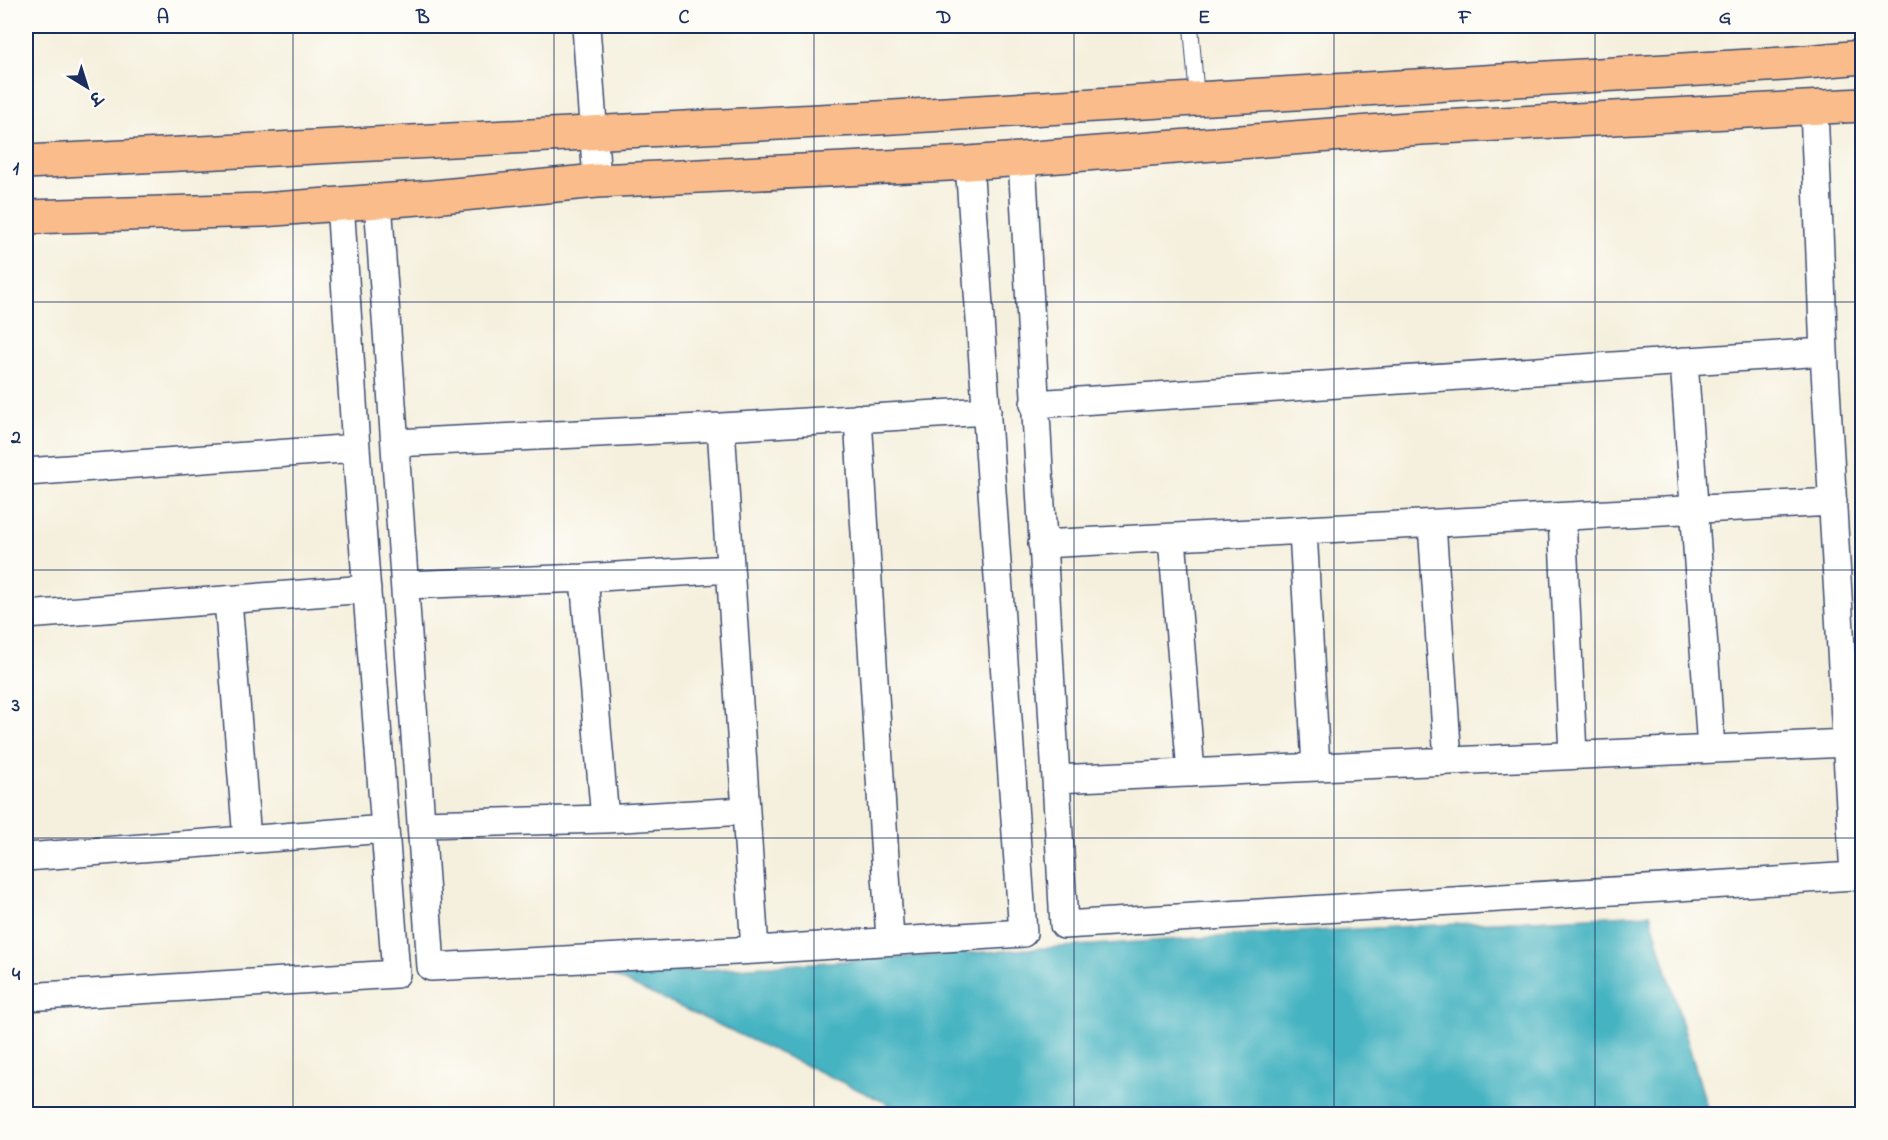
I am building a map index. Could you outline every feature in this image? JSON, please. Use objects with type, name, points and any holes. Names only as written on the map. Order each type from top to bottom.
[{"type":"main road","points":[[26,162],[877,118],[1748,66],[1863,57]]},
{"type":"main road","points":[[26,217],[262,210],[597,181],[969,163],[1421,128],[1863,105]]},
{"type":"street","points":[[586,26],[597,181]]},
{"type":"street","points":[[1022,159],[1064,925],[1854,876],[1824,352],[1814,109]]},
{"type":"street","points":[[378,201],[431,967],[1023,933],[969,163]]},
{"type":"street","points":[[26,997],[396,974],[356,448],[340,202]]},
{"type":"street","points":[[1034,404],[1824,352]]},
{"type":"street","points":[[1684,361],[1712,749]]},
{"type":"street","points":[[395,442],[721,427],[987,411]]},
{"type":"street","points":[[858,418],[890,940]]},
{"type":"street","points":[[721,427],[754,950]]},
{"type":"street","points":[[26,472],[356,448]]},
{"type":"street","points":[[1042,544],[1833,502]]},
{"type":"street","points":[[1562,517],[1573,755]]},
{"type":"street","points":[[1432,524],[1448,761]]},
{"type":"street","points":[[1303,530],[1316,767]]},
{"type":"street","points":[[1172,538],[1191,773]]},
{"type":"street","points":[[405,585],[584,578],[730,569]]},
{"type":"street","points":[[584,578],[605,819]]},
{"type":"street","points":[[26,615],[367,589]]},
{"type":"street","points":[[228,600],[247,840]]},
{"type":"street","points":[[1056,779],[1847,743]]},
{"type":"street","points":[[421,824],[605,819],[745,811]]},
{"type":"street","points":[[26,857],[385,829]]},
{"type":"lane","points":[[1191,26],[1197,99]]},
{"type":"water","points":[[1650,914],[1709,1114],[883,1114],[891,1105],[613,976],[1277,933]]}]
